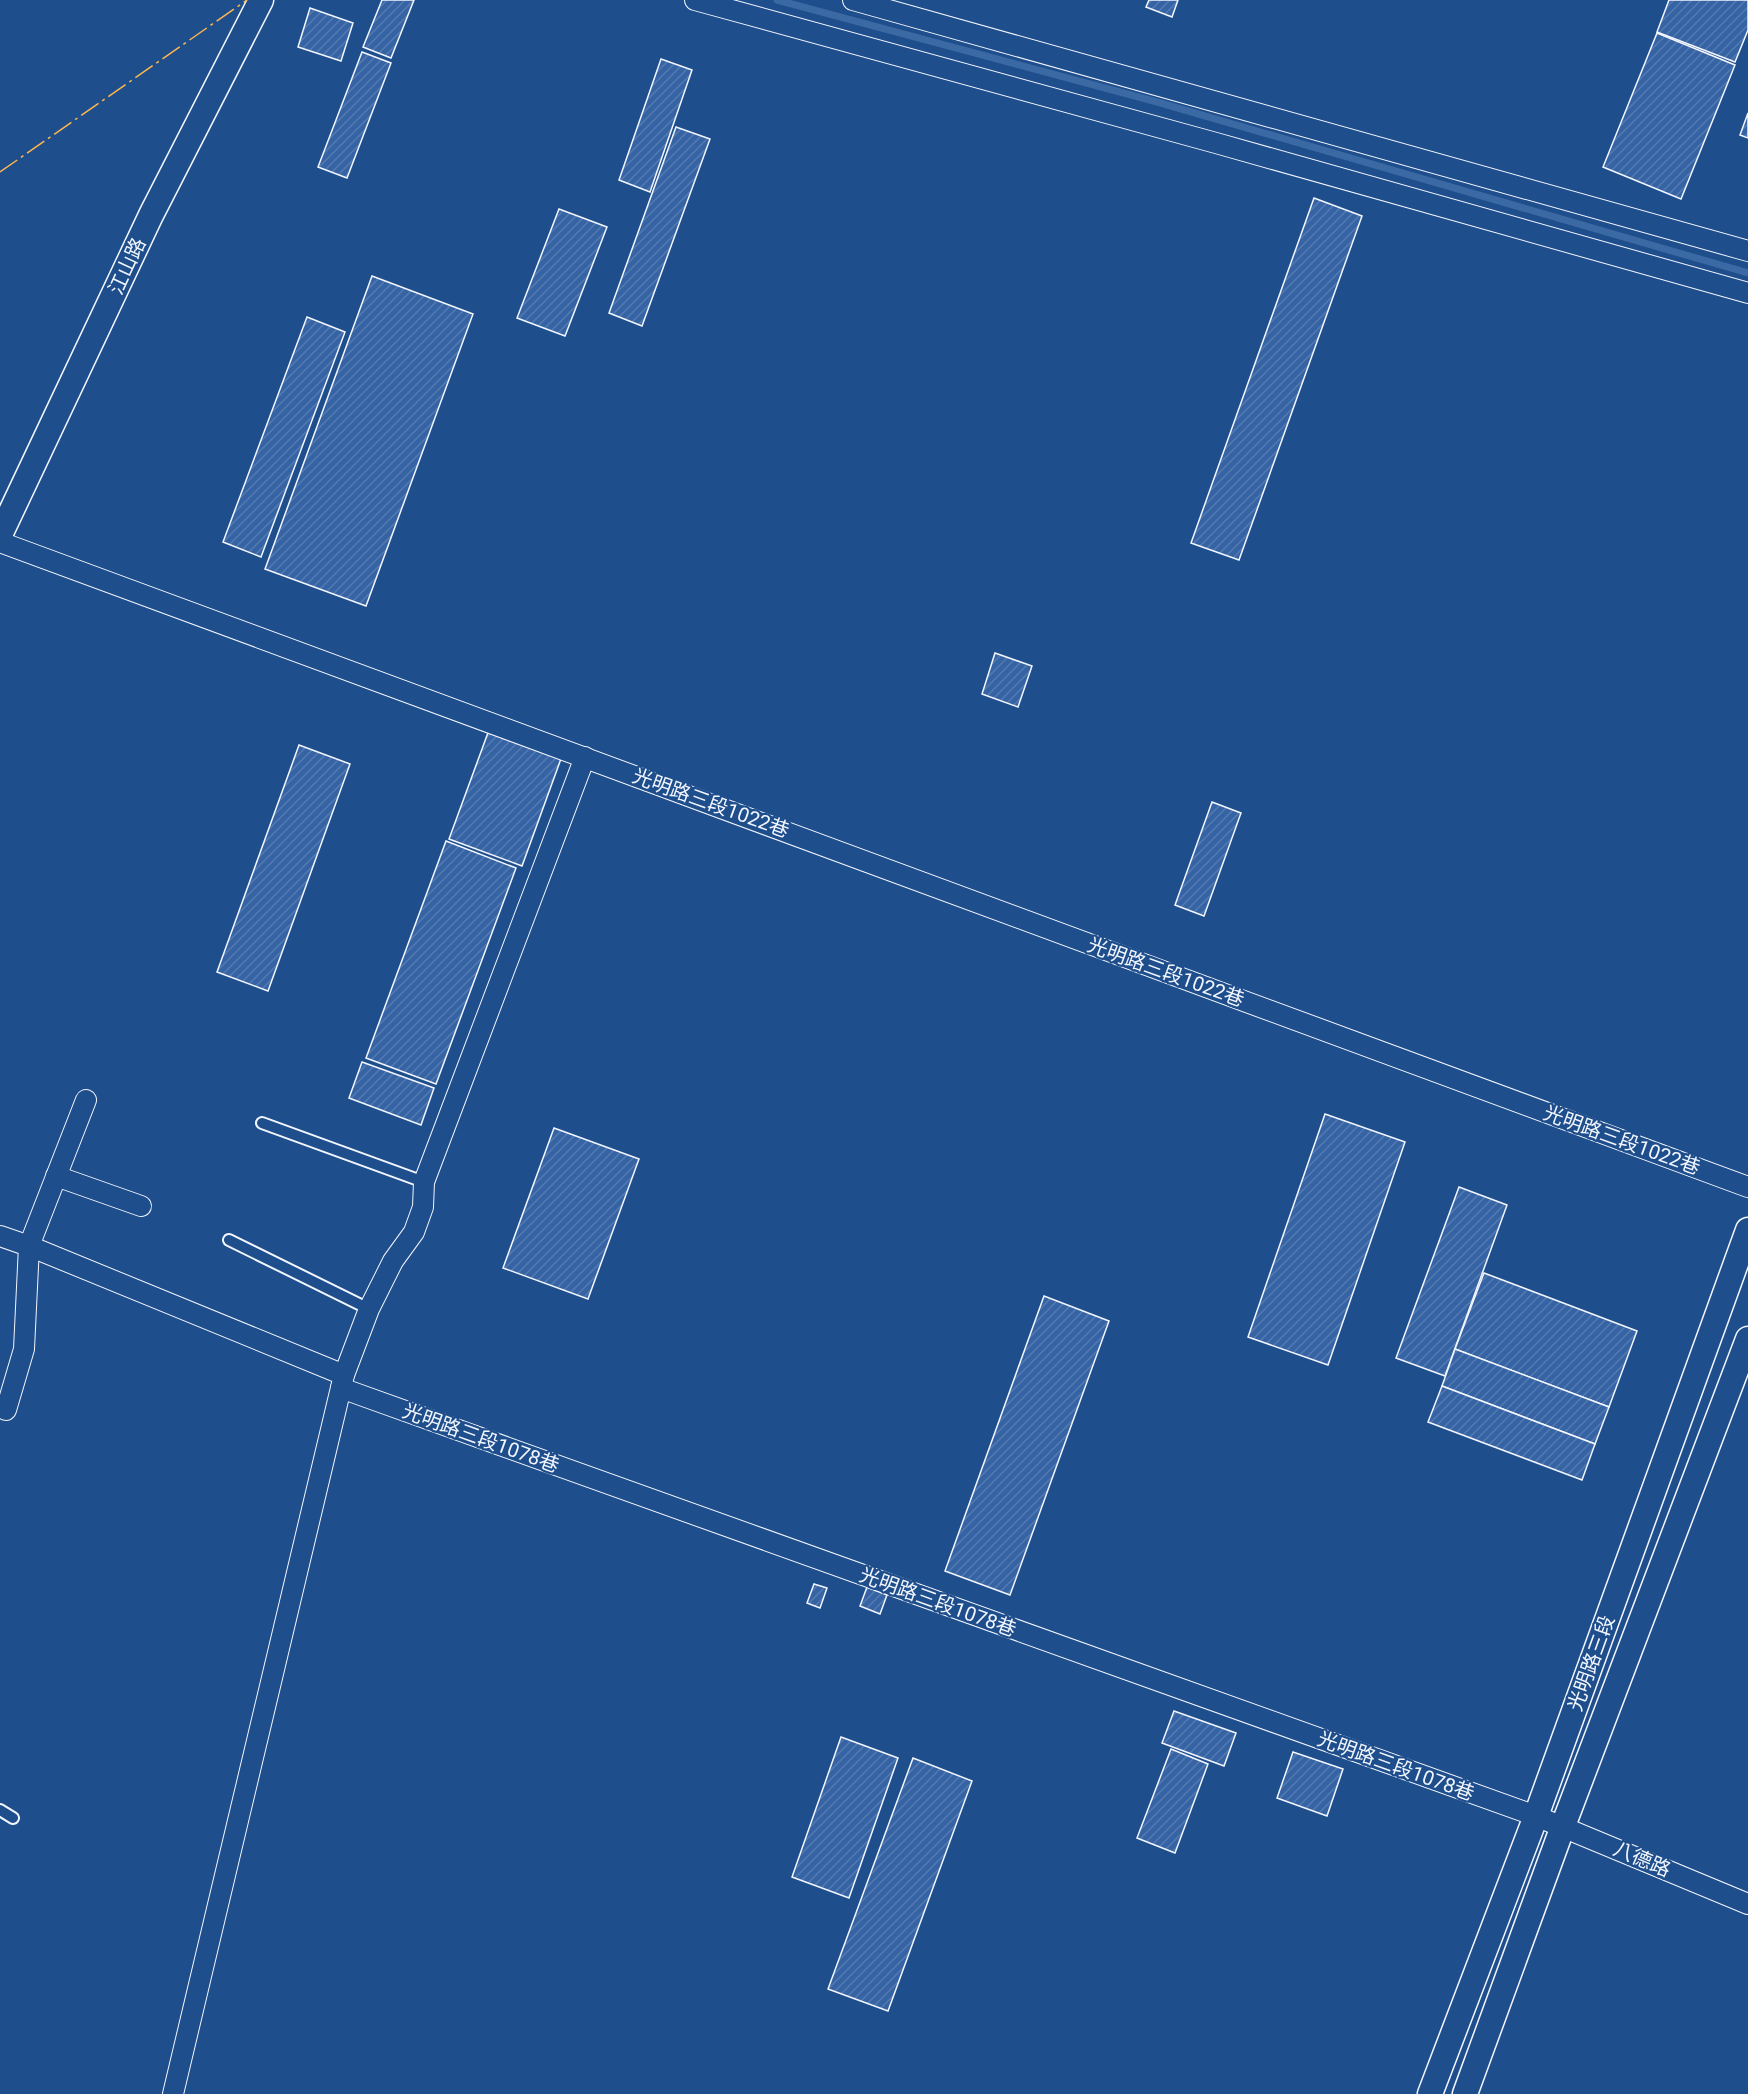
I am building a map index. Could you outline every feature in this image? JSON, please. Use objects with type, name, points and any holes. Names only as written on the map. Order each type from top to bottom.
[{"type":"street","name":"江山路","points":[[0,535],[151,215],[261,0]]},
{"type":"street","points":[[695,0],[1216,143],[1748,293]]},
{"type":"street","points":[[853,0],[1748,251]]},
{"type":"street","name":"光明路三段1022巷","points":[[0,542],[1748,1186]]},
{"type":"street","points":[[173,2094],[342,1382],[369,1309],[393,1261],[414,1232],[423,1207],[424,1182],[585,757]]},
{"type":"street","points":[[6,1410],[24,1349],[29,1246],[86,1100]]},
{"type":"street","points":[[56,1176],[141,1206]]},
{"type":"street","name":"光明路三段","points":[[1430,2094],[1536,1816],[1748,1230]]},
{"type":"street","name":"光明路三段1078巷","points":[[0,1236],[29,1246],[342,1382],[1536,1816]]},
{"type":"street","name":"光明路三段","points":[[1465,2094],[1563,1827],[1748,1339]]},
{"type":"street","name":"八德路","points":[[1536,1816],[1748,1904]]},
{"type":"lane","points":[[262,1123],[424,1182]]},
{"type":"lane","points":[[230,1240],[369,1309]]},
{"type":"lane","points":[[0,1810],[13,1818]]},
{"type":"building","points":[[382,0],[414,0],[391,58],[363,47]]},
{"type":"building","points":[[1149,0],[1178,0],[1172,17],[1146,7]]},
{"type":"building","points":[[1669,0],[1748,0],[1748,30],[1735,62],[1657,32]]},
{"type":"building","points":[[310,8],[353,23],[341,61],[298,47]]},
{"type":"building","points":[[1657,33],[1735,65],[1681,199],[1603,167]]},
{"type":"building","points":[[362,52],[391,63],[347,178],[318,167]]},
{"type":"building","points":[[661,59],[692,70],[650,192],[619,180]]},
{"type":"building","points":[[1748,113],[1748,138],[1740,135]]},
{"type":"building","points":[[676,127],[710,139],[642,326],[609,313]]},
{"type":"building","points":[[1314,198],[1362,216],[1239,560],[1191,543]]},
{"type":"building","points":[[559,209],[607,227],[565,336],[517,318]]},
{"type":"building","points":[[372,276],[473,314],[366,606],[265,569]]},
{"type":"building","points":[[307,317],[345,332],[261,557],[223,542]]},
{"type":"building","points":[[995,653],[1032,666],[1018,707],[982,694]]},
{"type":"building","points":[[489,730],[562,756],[522,866],[449,839]]},
{"type":"building","points":[[299,745],[350,764],[268,991],[217,972]]},
{"type":"building","points":[[1212,802],[1241,813],[1204,916],[1175,905]]},
{"type":"building","points":[[446,841],[516,868],[436,1084],[366,1058]]},
{"type":"building","points":[[362,1062],[434,1088],[421,1125],[349,1098]]},
{"type":"building","points":[[1325,1114],[1405,1142],[1328,1365],[1248,1337]]},
{"type":"building","points":[[554,1128],[639,1159],[588,1299],[503,1268]]},
{"type":"building","points":[[1459,1187],[1507,1205],[1445,1376],[1396,1358]]},
{"type":"building","points":[[1484,1273],[1637,1331],[1609,1407],[1455,1349]]},
{"type":"building","points":[[1044,1296],[1109,1321],[1010,1595],[945,1571]]},
{"type":"building","points":[[1455,1349],[1609,1407],[1595,1444],[1442,1386]]},
{"type":"building","points":[[1442,1386],[1595,1444],[1582,1480],[1428,1422]]},
{"type":"building","points":[[814,1584],[827,1588],[820,1608],[807,1603]]},
{"type":"building","points":[[867,1587],[887,1595],[880,1614],[860,1606]]},
{"type":"building","points":[[1174,1711],[1236,1733],[1224,1766],[1162,1743]]},
{"type":"building","points":[[841,1737],[898,1758],[849,1898],[792,1877]]},
{"type":"building","points":[[1171,1749],[1208,1764],[1175,1853],[1137,1838]]},
{"type":"building","points":[[1293,1752],[1343,1769],[1327,1816],[1277,1798]]},
{"type":"building","points":[[913,1758],[972,1781],[888,2011],[828,1989]]},
{"type":"waterway","points":[[777,0],[1157,102],[1748,273]]},
{"type":"power","points":[[0,172],[247,0]]}]
